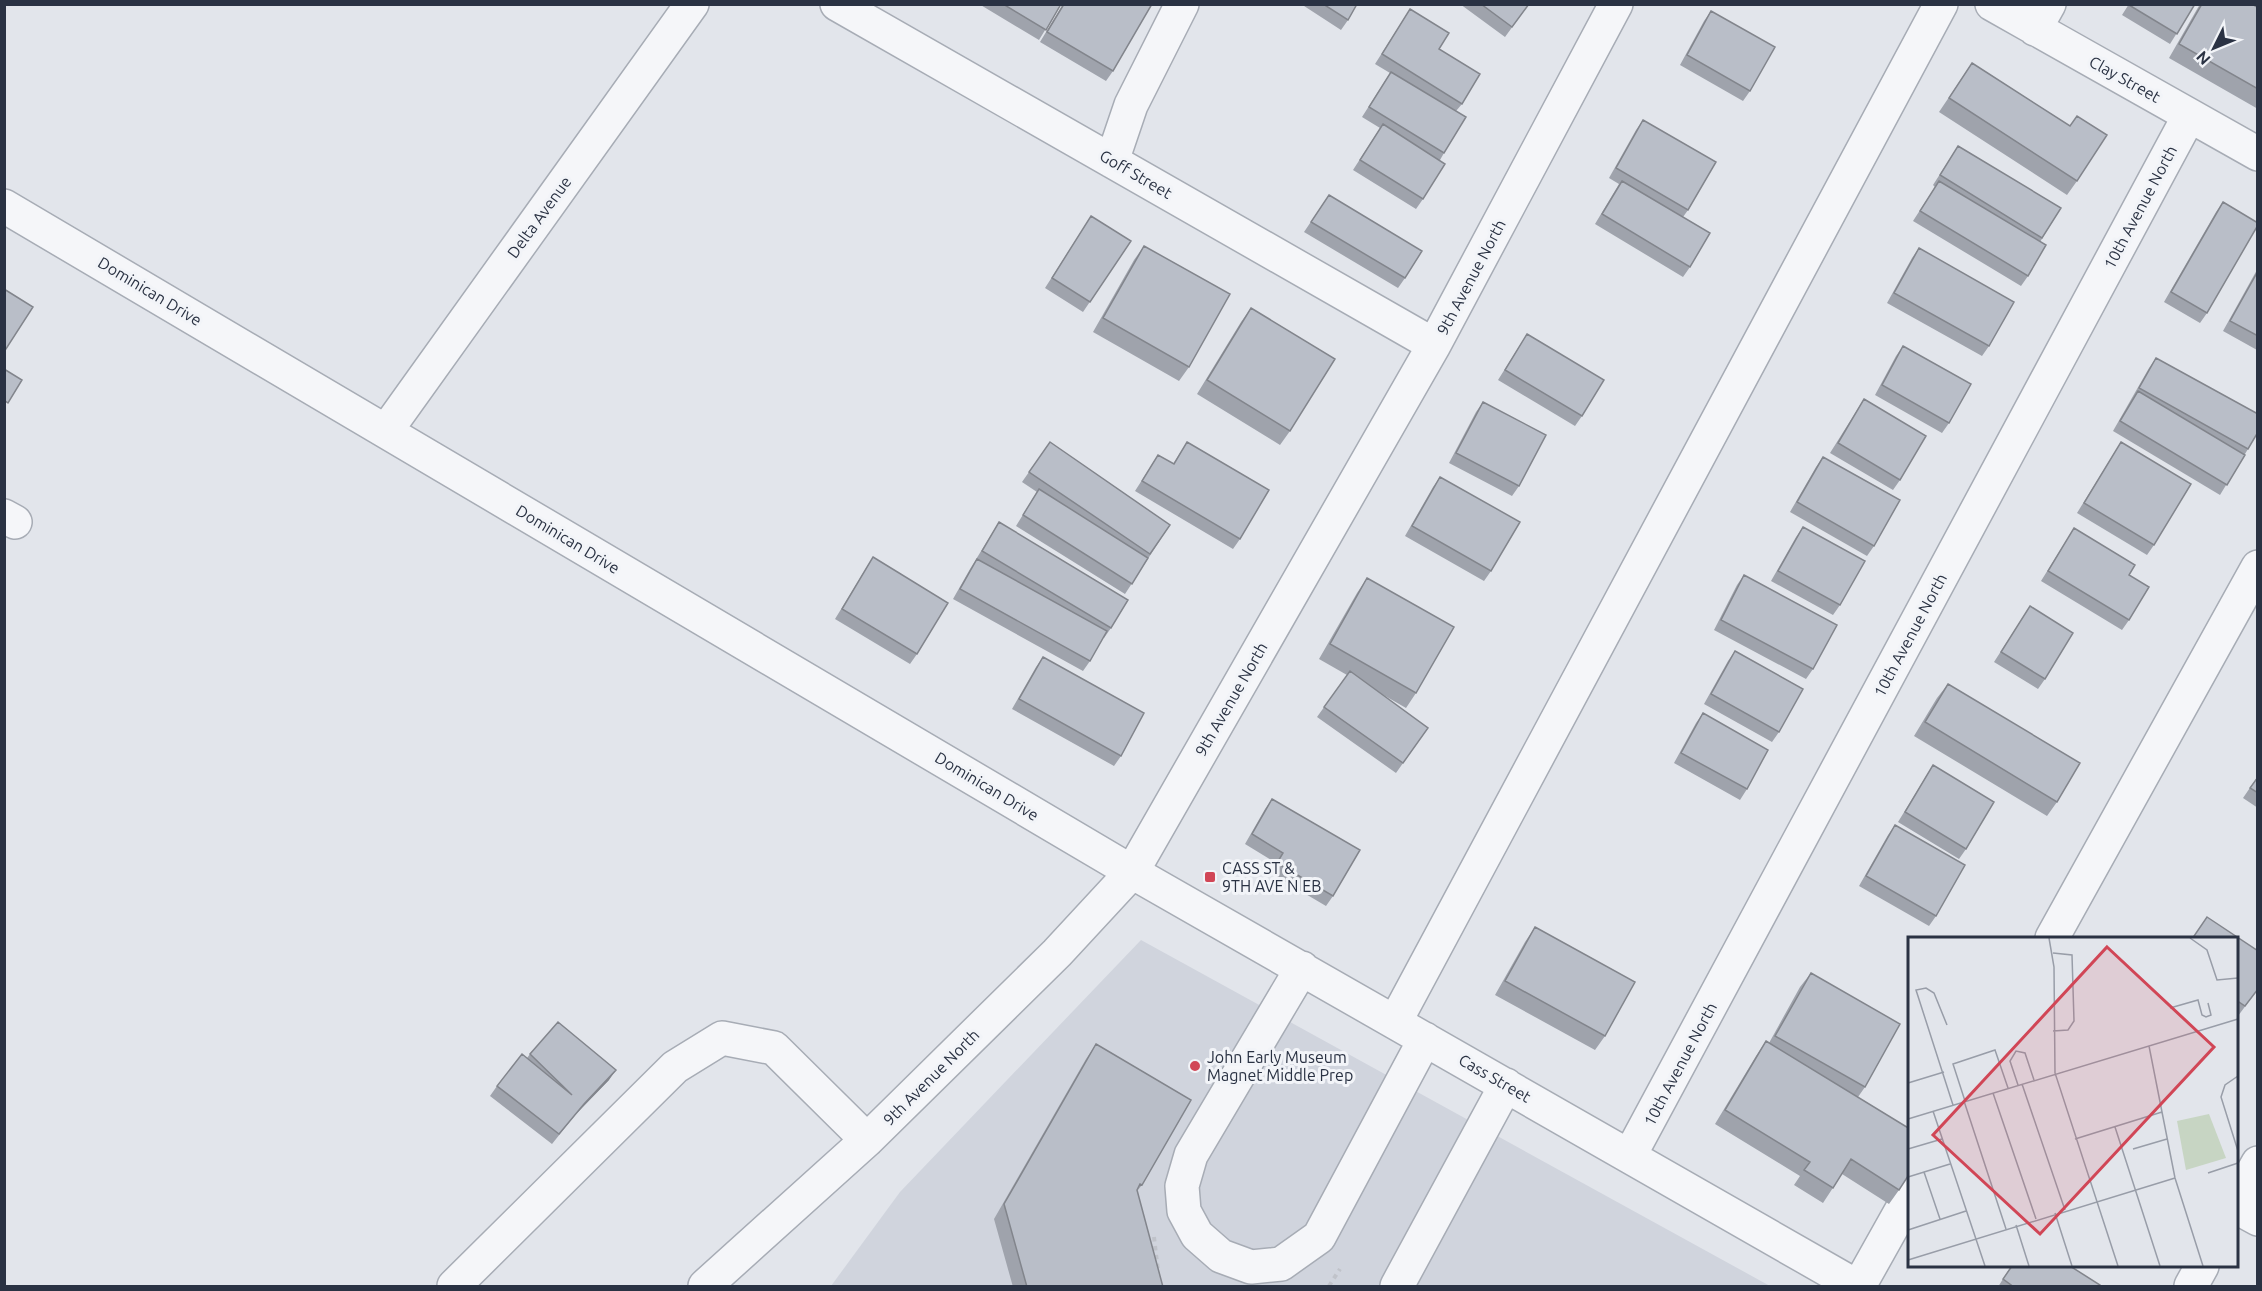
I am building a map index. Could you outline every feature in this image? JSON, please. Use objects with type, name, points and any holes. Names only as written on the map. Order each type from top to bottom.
[{"type":"street","name":"Delta Avenue","points":[[386,431],[692,4]]},
{"type":"street","name":"Goff Street","points":[[837,4],[1434,345]]},
{"type":"street","points":[[1112,161],[1131,105],[1182,4]]},
{"type":"street","name":"9th Avenue North","points":[[705,1287],[867,1140],[1057,953],[1132,872],[1434,345],[1616,4]]},
{"type":"street","points":[[1395,1022],[1941,4]]},
{"type":"street","name":"Clay Street","points":[[1992,4],[2042,17],[2189,116],[2258,154]]},
{"type":"street","name":"10th Avenue North","points":[[1630,1155],[2189,116]]},
{"type":"street","name":"Dominican Drive","points":[[4,206],[1132,872]]},
{"type":"street","points":[[2053,937],[2258,567]]},
{"type":"street","name":"Cass Street","points":[[1132,872],[1630,1155],[1853,1286]]},
{"type":"street","points":[[1302,968],[1191,1155],[1182,1186],[1184,1211],[1197,1235],[1221,1256],[1251,1267],[1281,1264],[1320,1237],[1425,1039]]},
{"type":"street","points":[[454,1287],[675,1067],[722,1038],[774,1048],[867,1140]]},
{"type":"street","points":[[1397,1287],[1506,1085]]},
{"type":"street","points":[[2238,1198],[2258,1163]]},
{"type":"street","points":[[1853,1286],[1908,1198]]},
{"type":"street","points":[[2238,1208],[2258,1219]]},
{"type":"street","points":[[2191,1287],[2201,1267]]},
{"type":"shaded area","name":"John Early Museum Magnet Middle Prep","points":[[1141,940],[1770,1286],[831,1286],[900,1192]]},
{"type":"building","points":[[1003,4],[1061,4],[1046,30]]},
{"type":"building","points":[[1064,4],[1152,4],[1113,71],[1047,32]]},
{"type":"building","points":[[1323,4],[1357,4],[1348,20]]},
{"type":"building","points":[[1481,4],[1529,4],[1512,27]]},
{"type":"building","points":[[2130,4],[2195,4],[2177,34]]},
{"type":"building","points":[[2202,4],[2252,4],[2258,8],[2258,89],[2179,44]]},
{"type":"building","points":[[1410,9],[1449,33],[1439,49],[1480,74],[1462,104],[1382,54]]},
{"type":"building","points":[[1711,11],[1775,47],[1750,91],[1687,55]]},
{"type":"building","points":[[1972,63],[2070,126],[2077,116],[2107,135],[2077,181],[1949,98]]},
{"type":"building","points":[[1391,72],[1466,117],[1444,153],[1369,107]]},
{"type":"building","points":[[1643,120],[1716,162],[1688,210],[1616,168]]},
{"type":"building","points":[[1383,124],[1445,164],[1423,199],[1360,160]]},
{"type":"building","points":[[1958,146],[2061,208],[2042,238],[1940,175]]},
{"type":"building","points":[[1622,181],[1710,233],[1690,267],[1602,214]]},
{"type":"building","points":[[1939,181],[2046,245],[2028,276],[1920,211]]},
{"type":"building","points":[[1329,195],[1422,251],[1405,278],[1311,222]]},
{"type":"building","points":[[2223,202],[2258,225],[2207,313],[2171,292]]},
{"type":"building","points":[[1091,216],[1131,241],[1090,302],[1052,278]]},
{"type":"building","points":[[1144,246],[1230,294],[1189,367],[1103,318]]},
{"type":"building","points":[[1919,248],[2014,302],[1989,346],[1894,293]]},
{"type":"building","points":[[2258,271],[2258,336],[2230,321]]},
{"type":"building","points":[[4,289],[33,307],[4,352]]},
{"type":"building","points":[[1251,308],[1335,359],[1290,431],[1207,380]]},
{"type":"building","points":[[1527,334],[1604,380],[1582,416],[1505,370]]},
{"type":"building","points":[[1903,346],[1971,384],[1949,423],[1882,385]]},
{"type":"building","points":[[2156,358],[2258,414],[2258,432],[2248,449],[2139,388]]},
{"type":"building","points":[[4,369],[22,380],[8,403],[4,400]]},
{"type":"building","points":[[2138,391],[2245,455],[2227,485],[2120,421]]},
{"type":"building","points":[[1864,399],[1926,436],[1900,480],[1838,443]]},
{"type":"building","points":[[1483,402],[1546,435],[1519,486],[1456,453]]},
{"type":"building","points":[[1050,442],[1170,525],[1150,554],[1029,472]]},
{"type":"building","points":[[1187,442],[1269,490],[1240,539],[1142,481],[1158,455],[1174,464]]},
{"type":"building","points":[[2121,442],[2191,484],[2154,545],[2084,503]]},
{"type":"building","points":[[1823,457],[1900,500],[1874,546],[1797,502]]},
{"type":"building","points":[[1440,477],[1520,522],[1491,571],[1412,526]]},
{"type":"building","points":[[1039,489],[1148,558],[1132,584],[1023,515]]},
{"type":"building","points":[[999,522],[1128,600],[1111,628],[982,551]]},
{"type":"building","points":[[1803,527],[1865,561],[1840,605],[1778,571]]},
{"type":"building","points":[[2074,528],[2135,565],[2129,575],[2149,587],[2129,620],[2048,571]]},
{"type":"building","points":[[873,557],[948,603],[917,654],[842,609]]},
{"type":"building","points":[[977,559],[1107,631],[1090,661],[960,589]]},
{"type":"building","points":[[1744,575],[1837,625],[1813,669],[1721,620]]},
{"type":"building","points":[[1367,578],[1454,627],[1416,693],[1330,644]]},
{"type":"building","points":[[2030,606],[2073,633],[2045,679],[2001,652]]},
{"type":"building","points":[[1735,651],[1803,689],[1779,732],[1711,694]]},
{"type":"building","points":[[1043,657],[1144,713],[1121,756],[1019,699]]},
{"type":"building","points":[[1350,671],[1428,728],[1403,763],[1324,707]]},
{"type":"building","points":[[1948,684],[2080,763],[2057,802],[1925,722]]},
{"type":"building","points":[[1703,713],[1768,750],[1747,789],[1681,753]]},
{"type":"building","points":[[1933,765],[1994,802],[1966,849],[1905,812]]},
{"type":"building","points":[[2258,777],[2258,793],[2250,788]]},
{"type":"building","points":[[1272,799],[1360,850],[1333,896],[1277,863],[1283,853],[1252,834]]},
{"type":"building","points":[[1895,825],[1965,865],[1936,916],[1866,876]]},
{"type":"building","points":[[2207,917],[2237,937],[2193,937]]},
{"type":"building","points":[[1535,927],[1635,982],[1605,1036],[1505,981]]},
{"type":"building","points":[[2238,938],[2258,951],[2258,989],[2245,1006],[2238,1001]]},
{"type":"building","points":[[1811,973],[1900,1024],[1865,1087],[1775,1036]]},
{"type":"building","points":[[558,1022],[616,1070],[559,1134],[497,1086],[522,1054],[572,1095],[530,1054]]},
{"type":"building","points":[[1766,1041],[1908,1128],[1908,1176],[1899,1190],[1851,1159],[1833,1188],[1804,1170],[1810,1162],[1725,1110]]},
{"type":"building","points":[[1096,1044],[1191,1100],[1137,1190],[1163,1287],[1027,1287],[1004,1204]]},
{"type":"building","points":[[2011,1267],[2072,1267],[2100,1285],[2099,1287],[2014,1287],[2003,1279]]},
{"type":"place","name":"CASS ST & 9TH AVE N EB","points":[[1210,877]]},
{"type":"place","name":"John Early Museum Magnet Middle Prep","points":[[1195,1066]]}]
